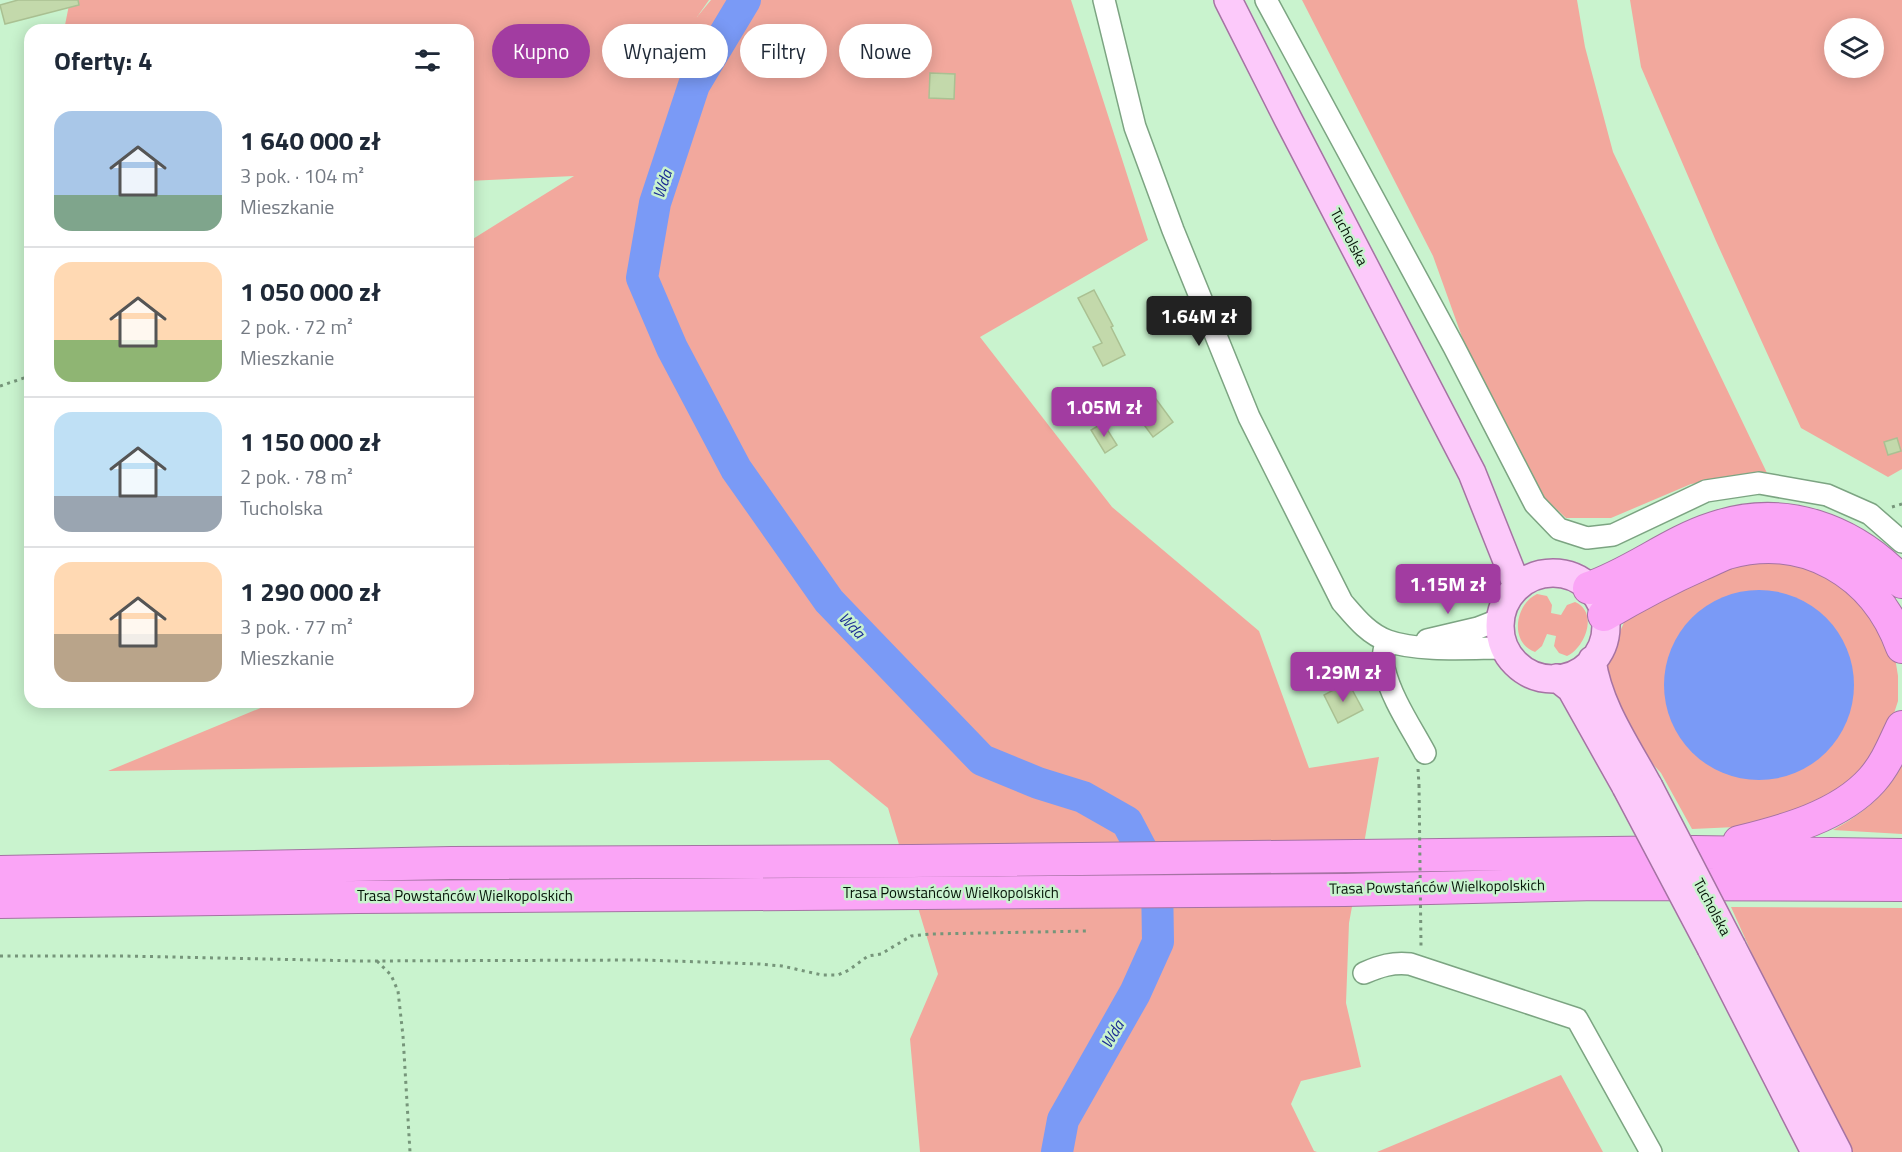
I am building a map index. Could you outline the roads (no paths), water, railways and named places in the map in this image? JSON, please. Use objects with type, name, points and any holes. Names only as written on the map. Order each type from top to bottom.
[{"type":"highway","points":[[1597,602],[1713,528],[1755,520],[1802,523],[1838,534],[1864,549],[1902,582]]},
{"type":"highway","points":[[1597,602],[1639,594],[1725,554],[1746,549],[1789,549],[1832,562],[1852,575],[1885,610],[1902,647]]},
{"type":"highway","points":[[1694,852],[1773,833],[1805,823],[1832,810],[1871,781],[1886,761],[1902,728]]},
{"type":"highway","name":"Trasa Powstańców Wielkopolskich","points":[[0,872],[451,863],[1694,852],[1902,855]]},
{"type":"highway","name":"Trasa Powstańców Wielkopolskich","points":[[0,902],[1345,890],[1597,884],[1896,886]]},
{"type":"main road","name":"Tucholska","points":[[1228,0],[1472,472],[1527,556],[1543,574]]},
{"type":"main road","name":"Tucholska","points":[[1472,472],[1517,586]]},
{"type":"main road","points":[[1543,574],[1564,574],[1578,579],[1597,602],[1604,639],[1592,660],[1570,676],[1538,677],[1522,669],[1509,656],[1500,632],[1501,618],[1507,599],[1517,586],[1529,578],[1543,574]]},
{"type":"main road","name":"Tucholska","points":[[1592,660],[1594,676],[1600,693],[1637,787]]},
{"type":"main road","name":"Tucholska","points":[[1557,678],[1571,689],[1637,787],[1722,947],[1838,1152]]},
{"type":"main road","name":"Tucholska","points":[[1722,947],[1815,1152]]},
{"type":"street","points":[[1104,0],[1135,127],[1173,230],[1248,417],[1342,602],[1361,625],[1396,643],[1505,648]]},
{"type":"street","points":[[1266,0],[1459,357],[1535,504],[1559,529],[1587,538],[1613,535],[1706,491],[1759,483],[1827,495],[1870,514],[1902,542]]},
{"type":"street","points":[[1425,753],[1396,698],[1384,668],[1383,654],[1396,643],[1478,628],[1501,618]]},
{"type":"street","points":[[1364,973],[1383,965],[1410,964],[1577,1019],[1651,1152]]},
{"type":"water","points":[[1750,590],[1768,590],[1804,601],[1819,611],[1833,625],[1850,657],[1854,685],[1850,713],[1843,730],[1833,745],[1819,759],[1787,776],[1768,780],[1750,780],[1714,769],[1699,759],[1685,745],[1668,713],[1664,694],[1664,676],[1675,640],[1685,625],[1699,611],[1731,594]]},
{"type":"waterway","name":"Wda","points":[[745,0],[694,85],[655,203],[642,278],[672,348],[736,469],[829,601],[982,760],[1038,783],[1083,797],[1127,822],[1157,879],[1158,942],[1135,993],[1063,1120],[1057,1152]]}]
